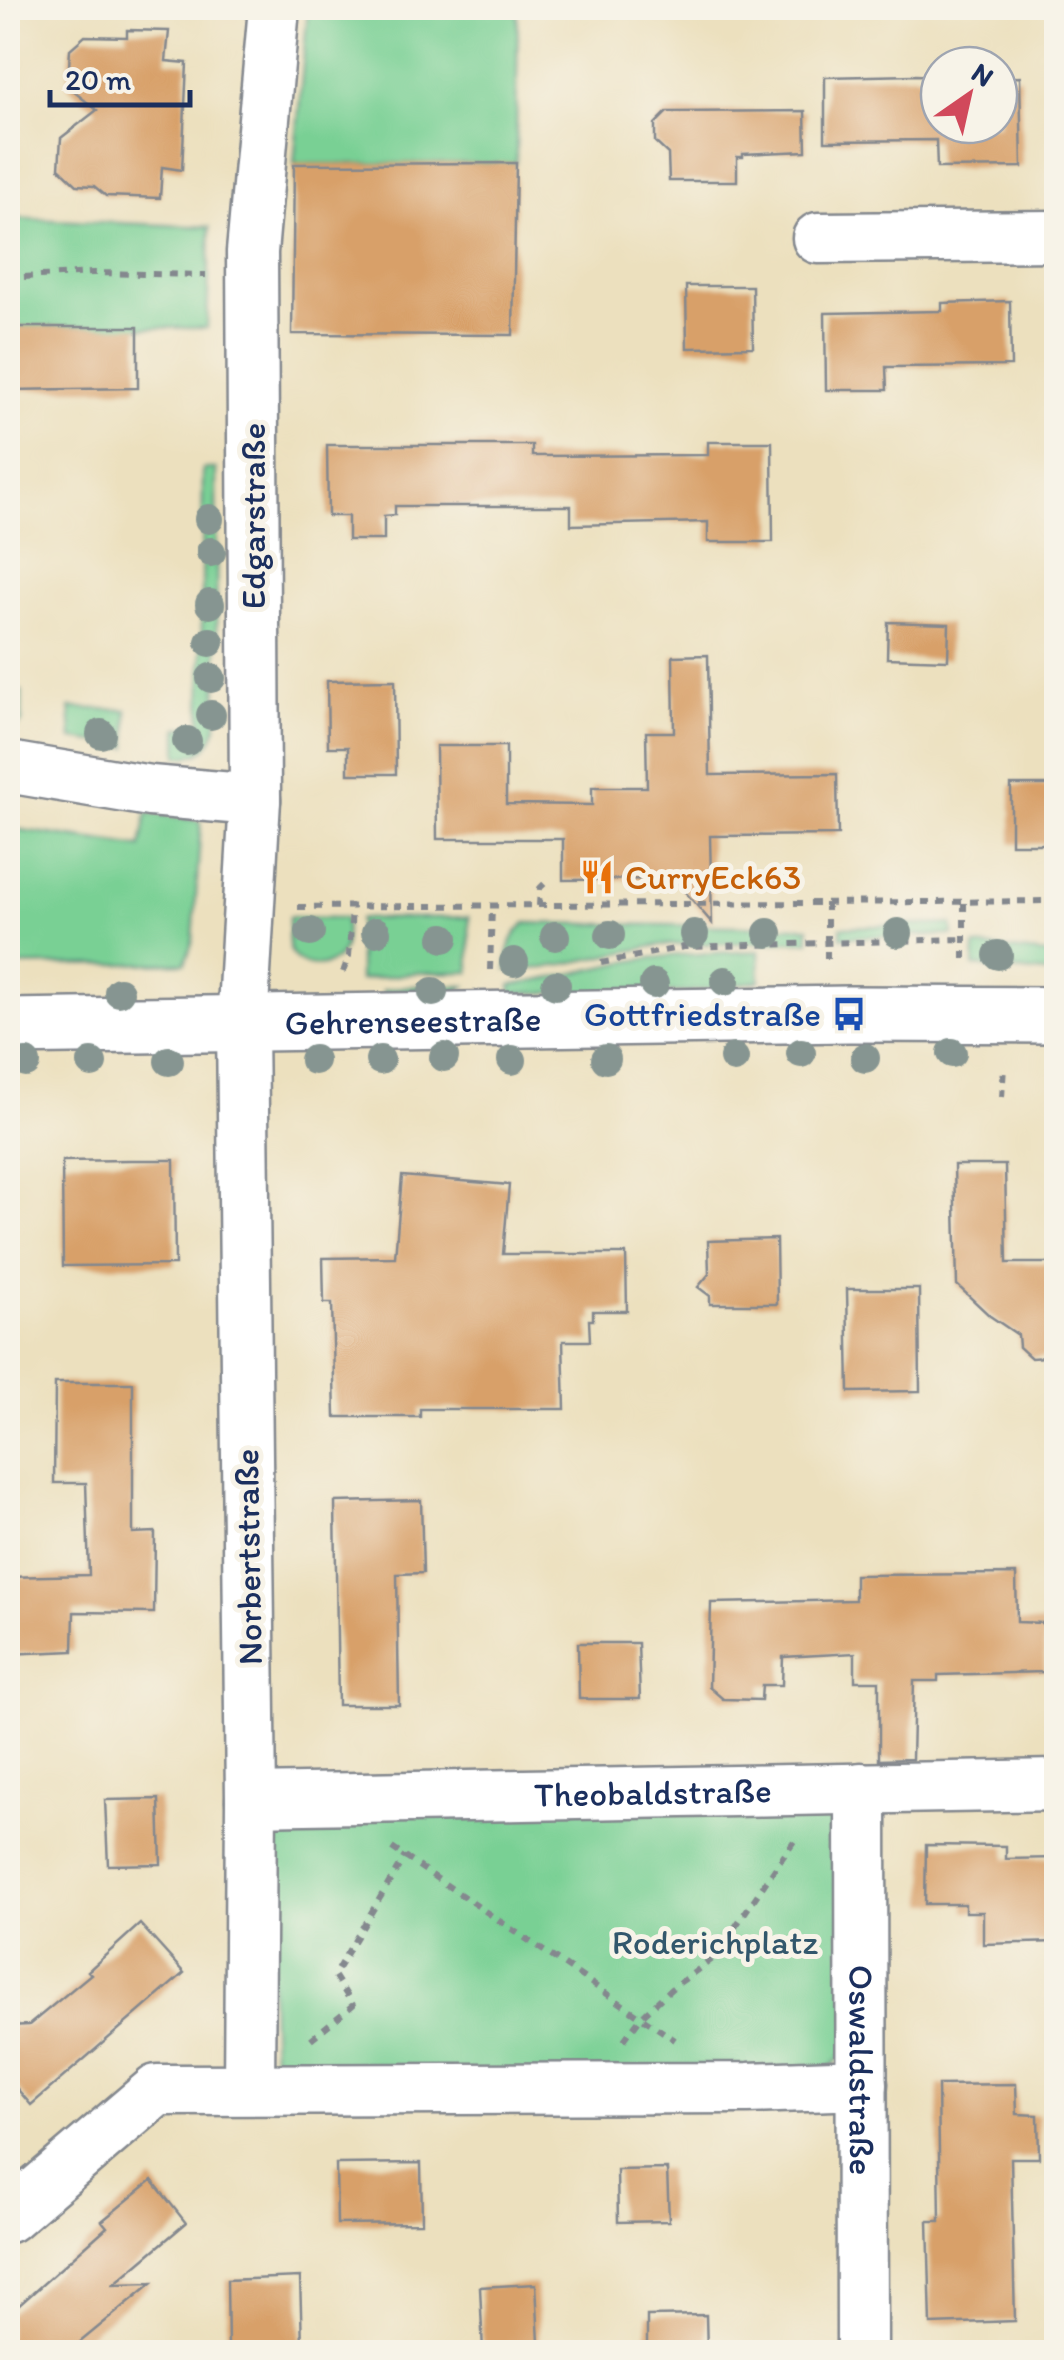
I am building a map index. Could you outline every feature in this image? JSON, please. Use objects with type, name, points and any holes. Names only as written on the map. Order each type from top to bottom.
[{"type":"main road","name":"Gehrenseestraße","points":[[8,1026],[242,1026],[848,1014],[1056,1015]]},
{"type":"street","name":"Edgarstraße","points":[[242,1026],[255,800],[252,252],[274,8]]},
{"type":"street","points":[[818,238],[1056,236]]},
{"type":"street","points":[[8,767],[150,791],[255,800]]},
{"type":"street","name":"Norbertstraße","points":[[242,1026],[251,1800],[248,2089]]},
{"type":"street","name":"Theobaldstraße","points":[[251,1800],[1056,1785]]},
{"type":"street","name":"Oswaldstraße","points":[[846,1788],[862,2084],[862,2352]]},
{"type":"street","points":[[8,2217],[157,2090],[748,2088],[862,2084]]},
{"type":"path","points":[[8,278],[92,273],[221,276]]},
{"type":"path","points":[[540,906],[540,888],[548,880]]},
{"type":"path","points":[[804,892],[804,904]]},
{"type":"path","points":[[279,907],[1056,901]]},
{"type":"path","points":[[964,902],[964,959]]},
{"type":"path","points":[[827,903],[827,962]]},
{"type":"path","points":[[488,1021],[492,906]]},
{"type":"path","points":[[326,975],[342,974],[350,956],[352,908]]},
{"type":"path","points":[[594,965],[684,948],[964,940]]},
{"type":"path","points":[[1002,1097],[1004,1067]]},
{"type":"path","points":[[612,2088],[625,2039],[641,2017],[714,1958],[846,1788]]},
{"type":"path","points":[[390,1846],[748,2088]]},
{"type":"path","points":[[353,2004],[334,1975],[404,1856]]},
{"type":"green space","points":[[308,8],[518,8],[516,163],[294,164]]},
{"type":"green space","points":[[8,218],[210,227],[207,328],[8,327]]},
{"type":"green space","points":[[203,469],[216,469],[217,727],[203,750],[178,756],[178,728],[201,727]]},
{"type":"green space","points":[[8,689],[22,691],[22,722],[14,731],[8,730]]},
{"type":"green space","points":[[70,708],[127,710],[128,747],[72,739]]},
{"type":"green space","points":[[147,813],[201,821],[193,940],[185,963],[8,966],[8,828],[141,847]]},
{"type":"green space","points":[[289,917],[345,918],[345,943],[339,957],[316,966],[294,957],[289,946]]},
{"type":"green space","points":[[469,917],[470,972],[359,980],[359,919]]},
{"type":"green space","points":[[526,923],[809,927],[809,941],[660,945],[545,968],[507,970],[511,944]]},
{"type":"green space","points":[[952,924],[953,935],[841,937],[841,927]]},
{"type":"green space","points":[[975,946],[1056,955],[1056,974],[974,966]]},
{"type":"green space","points":[[759,951],[760,981],[686,992],[512,993],[511,985],[626,962]]},
{"type":"green space","points":[[465,986],[451,995],[383,996],[383,990]]},
{"type":"green space","name":"Roderichplatz","points":[[849,1806],[850,2047],[824,2075],[273,2073],[267,1810]]},
{"type":"building","points":[[127,30],[169,31],[166,61],[187,63],[182,170],[162,167],[160,198],[106,196],[94,186],[77,185],[59,168],[61,138],[97,110],[68,87],[70,49],[85,36],[127,37]]},
{"type":"building","points":[[919,75],[919,140],[825,141],[825,77]]},
{"type":"building","points":[[1020,77],[1022,167],[937,168],[936,145],[1019,145]]},
{"type":"building","points":[[805,111],[806,151],[743,154],[737,157],[737,181],[669,181],[668,154],[655,142],[655,124],[667,112]]},
{"type":"building","points":[[516,163],[513,335],[292,334],[294,164]]},
{"type":"building","points":[[686,286],[752,286],[753,347],[687,348]]},
{"type":"building","points":[[1010,301],[1011,366],[886,367],[887,390],[826,390],[825,313],[942,311],[942,303]]},
{"type":"building","points":[[8,327],[138,327],[138,388],[8,390]]},
{"type":"building","points":[[708,442],[772,442],[773,542],[708,542],[708,522],[571,525],[571,506],[395,506],[395,515],[384,516],[384,540],[348,540],[348,516],[328,516],[327,445],[532,445],[532,456],[708,455]]},
{"type":"building","points":[[888,622],[949,624],[948,660],[887,658]]},
{"type":"building","points":[[708,655],[710,775],[837,774],[838,835],[710,836],[712,923],[674,879],[563,880],[563,839],[437,839],[436,746],[506,746],[506,804],[592,805],[592,787],[647,787],[646,732],[674,732],[673,656]]},
{"type":"building","points":[[395,680],[396,774],[348,774],[348,747],[328,747],[327,681]]},
{"type":"building","points":[[1011,785],[1056,785],[1056,844],[1011,844]]},
{"type":"building","points":[[174,1160],[175,1265],[63,1266],[62,1161]]},
{"type":"building","points":[[954,1165],[1005,1165],[1007,1263],[1056,1263],[1056,1347],[1045,1357],[1031,1358],[1019,1347],[1018,1335],[990,1316],[957,1285]]},
{"type":"building","points":[[402,1176],[509,1185],[503,1254],[626,1254],[627,1311],[593,1311],[593,1320],[589,1320],[590,1341],[563,1341],[565,1409],[420,1409],[420,1417],[335,1417],[332,1303],[324,1303],[323,1258],[395,1257]]},
{"type":"building","points":[[776,1239],[777,1304],[710,1304],[710,1296],[698,1287],[709,1274],[708,1241]]},
{"type":"building","points":[[847,1289],[919,1289],[920,1391],[849,1392]]},
{"type":"building","points":[[55,1383],[133,1383],[133,1533],[155,1532],[154,1613],[74,1612],[73,1651],[8,1654],[8,1577],[89,1575],[86,1483],[54,1483]]},
{"type":"building","points":[[421,1500],[423,1573],[397,1574],[399,1705],[338,1705],[335,1502]]},
{"type":"building","points":[[1016,1574],[1017,1622],[1043,1623],[1045,1672],[938,1675],[938,1681],[914,1681],[912,1759],[879,1760],[879,1681],[855,1681],[855,1653],[783,1657],[782,1685],[762,1685],[761,1700],[723,1699],[709,1687],[711,1603],[855,1600],[855,1575]]},
{"type":"building","points":[[578,1643],[638,1643],[640,1699],[579,1699]]},
{"type":"building","points":[[159,1799],[161,1864],[108,1865],[105,1800]]},
{"type":"building","points":[[926,1845],[1006,1846],[1006,1859],[1056,1858],[1056,1942],[983,1944],[983,1912],[965,1912],[965,1904],[925,1904]]},
{"type":"building","points":[[140,1924],[184,1973],[31,2105],[8,2078],[8,2026],[29,2025],[91,1974],[88,1971]]},
{"type":"building","points":[[1016,2084],[1017,2114],[1038,2115],[1039,2158],[1011,2158],[1015,2321],[931,2324],[928,2221],[940,2221],[938,2085]]},
{"type":"building","points":[[421,2163],[422,2223],[337,2224],[336,2164]]},
{"type":"building","points":[[667,2169],[669,2221],[618,2222],[617,2170]]},
{"type":"building","points":[[152,2180],[186,2223],[114,2284],[152,2283],[68,2352],[8,2352],[8,2315],[107,2227],[102,2221]]},
{"type":"building","points":[[300,2277],[302,2346],[228,2347],[227,2280]]},
{"type":"building","points":[[536,2284],[536,2352],[483,2352],[480,2287]]},
{"type":"building","points":[[706,2315],[707,2352],[647,2352],[647,2316]]},
{"type":"place","name":"CurryEck63","points":[[597,877]]},
{"type":"place","name":"Gottfriedstraße","points":[[849,1014]]}]
